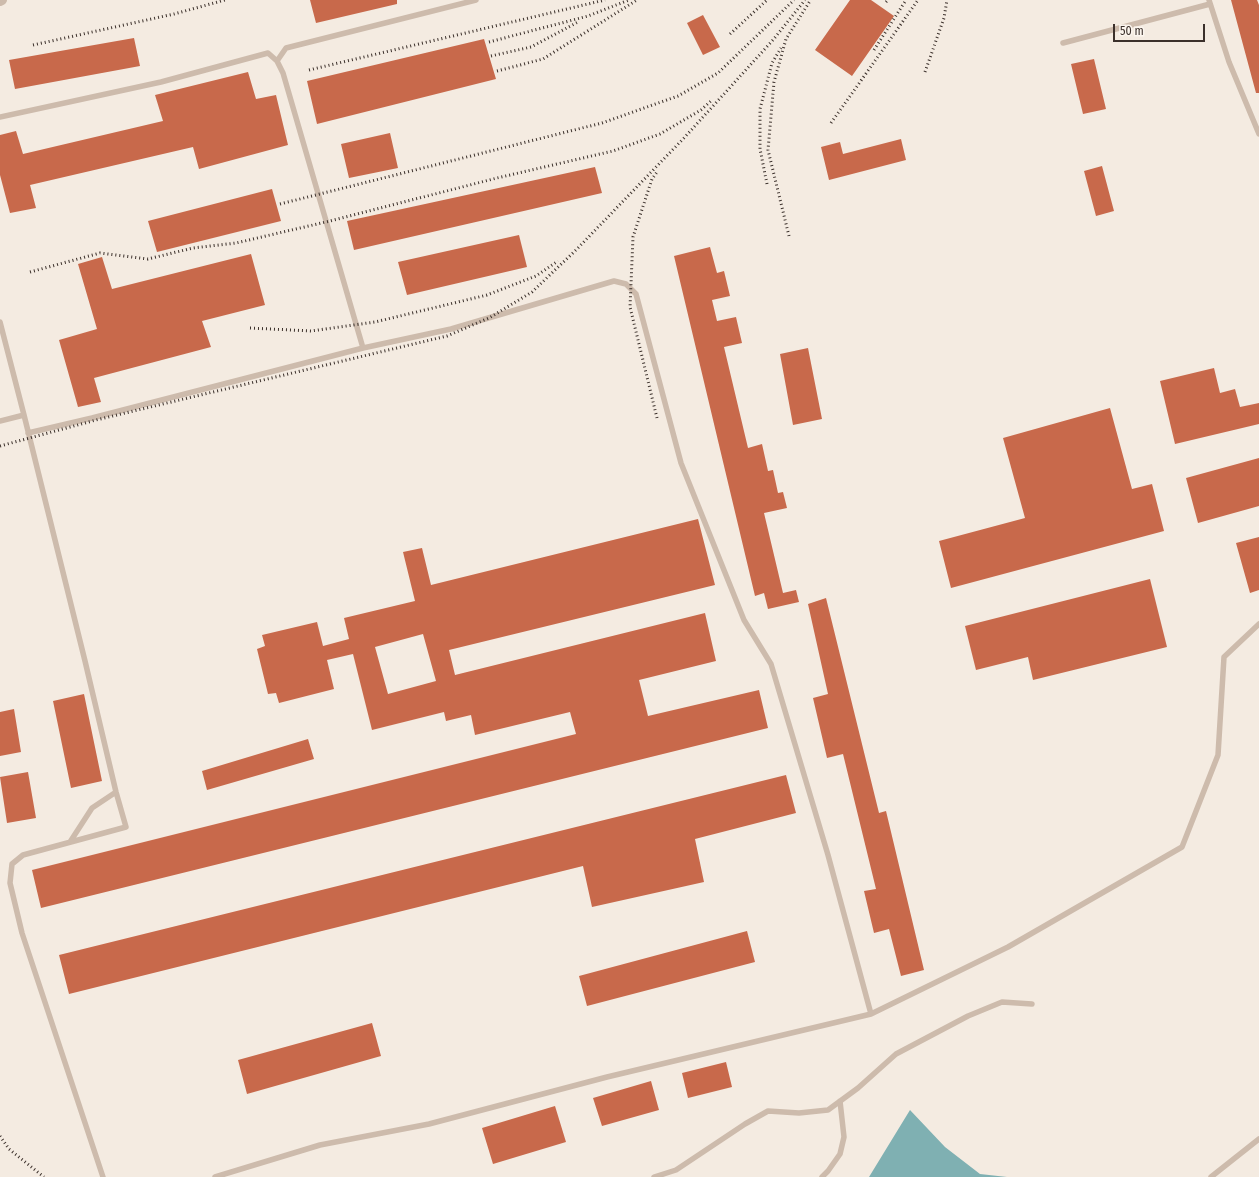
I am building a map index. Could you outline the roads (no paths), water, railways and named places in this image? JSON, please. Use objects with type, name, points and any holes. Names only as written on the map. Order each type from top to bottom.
[{"type":"lane","points":[[277,61],[286,48],[476,0]]},
{"type":"lane","points":[[1063,43],[1210,2],[1229,62],[1259,134]]},
{"type":"lane","points":[[0,117],[161,82],[268,53],[277,61],[283,73],[363,348]]},
{"type":"lane","points":[[28,433],[92,418],[363,348],[451,329],[614,281],[626,284],[636,294],[680,463],[744,620],[771,664],[828,855],[871,1014]]},
{"type":"lane","points":[[0,322],[86,661],[116,792],[126,827],[23,855],[12,864],[10,883],[22,933],[103,1177]]},
{"type":"lane","points":[[0,420],[24,415]]},
{"type":"lane","points":[[215,1177],[320,1145],[429,1124],[607,1076],[871,1014],[1008,947],[1182,847],[1218,755],[1224,657],[1259,624]]},
{"type":"lane","points":[[70,842],[92,808],[116,792]]},
{"type":"lane","points":[[654,1177],[676,1170],[745,1124],[768,1112],[799,1113],[828,1110],[858,1088],[896,1054],[968,1016],[1002,1002],[1032,1004]]},
{"type":"lane","points":[[822,1177],[840,1154],[844,1137],[840,1101]]},
{"type":"lane","points":[[1210,1177],[1259,1139]]},
{"type":"water","points":[[910,1110],[945,1147],[980,1174],[1007,1177],[869,1177]]},
{"type":"railway","points":[[33,45],[174,14],[225,0]]},
{"type":"railway","points":[[309,70],[605,0]]},
{"type":"railway","points":[[489,42],[588,16],[629,0]]},
{"type":"railway","points":[[497,71],[543,59],[637,0]]},
{"type":"railway","points":[[730,34],[767,0]]},
{"type":"railway","points":[[280,204],[602,123],[678,96],[718,73],[794,0]]},
{"type":"railway","points":[[0,446],[96,420],[447,336],[489,318],[532,292],[576,250],[684,138],[773,40],[805,0]]},
{"type":"railway","points":[[874,50],[906,0]]},
{"type":"railway","points":[[831,123],[918,0]]},
{"type":"railway","points":[[925,72],[944,18],[947,0]]},
{"type":"railway","points":[[789,236],[768,150],[774,82],[786,39],[810,1]]},
{"type":"railway","points":[[491,56],[531,47],[578,22]]},
{"type":"railway","points":[[767,184],[760,149],[760,109],[772,63],[781,48]]},
{"type":"railway","points":[[30,272],[100,253],[148,259],[193,248],[236,243],[330,221],[497,178],[613,151],[660,134],[701,110],[712,100]]},
{"type":"railway","points":[[657,172],[652,179],[633,237],[630,307],[657,418]]},
{"type":"railway","points":[[250,328],[311,331],[375,322],[487,295],[536,276],[558,261]]},
{"type":"railway","points":[[0,1136],[9,1149],[44,1177]]}]
